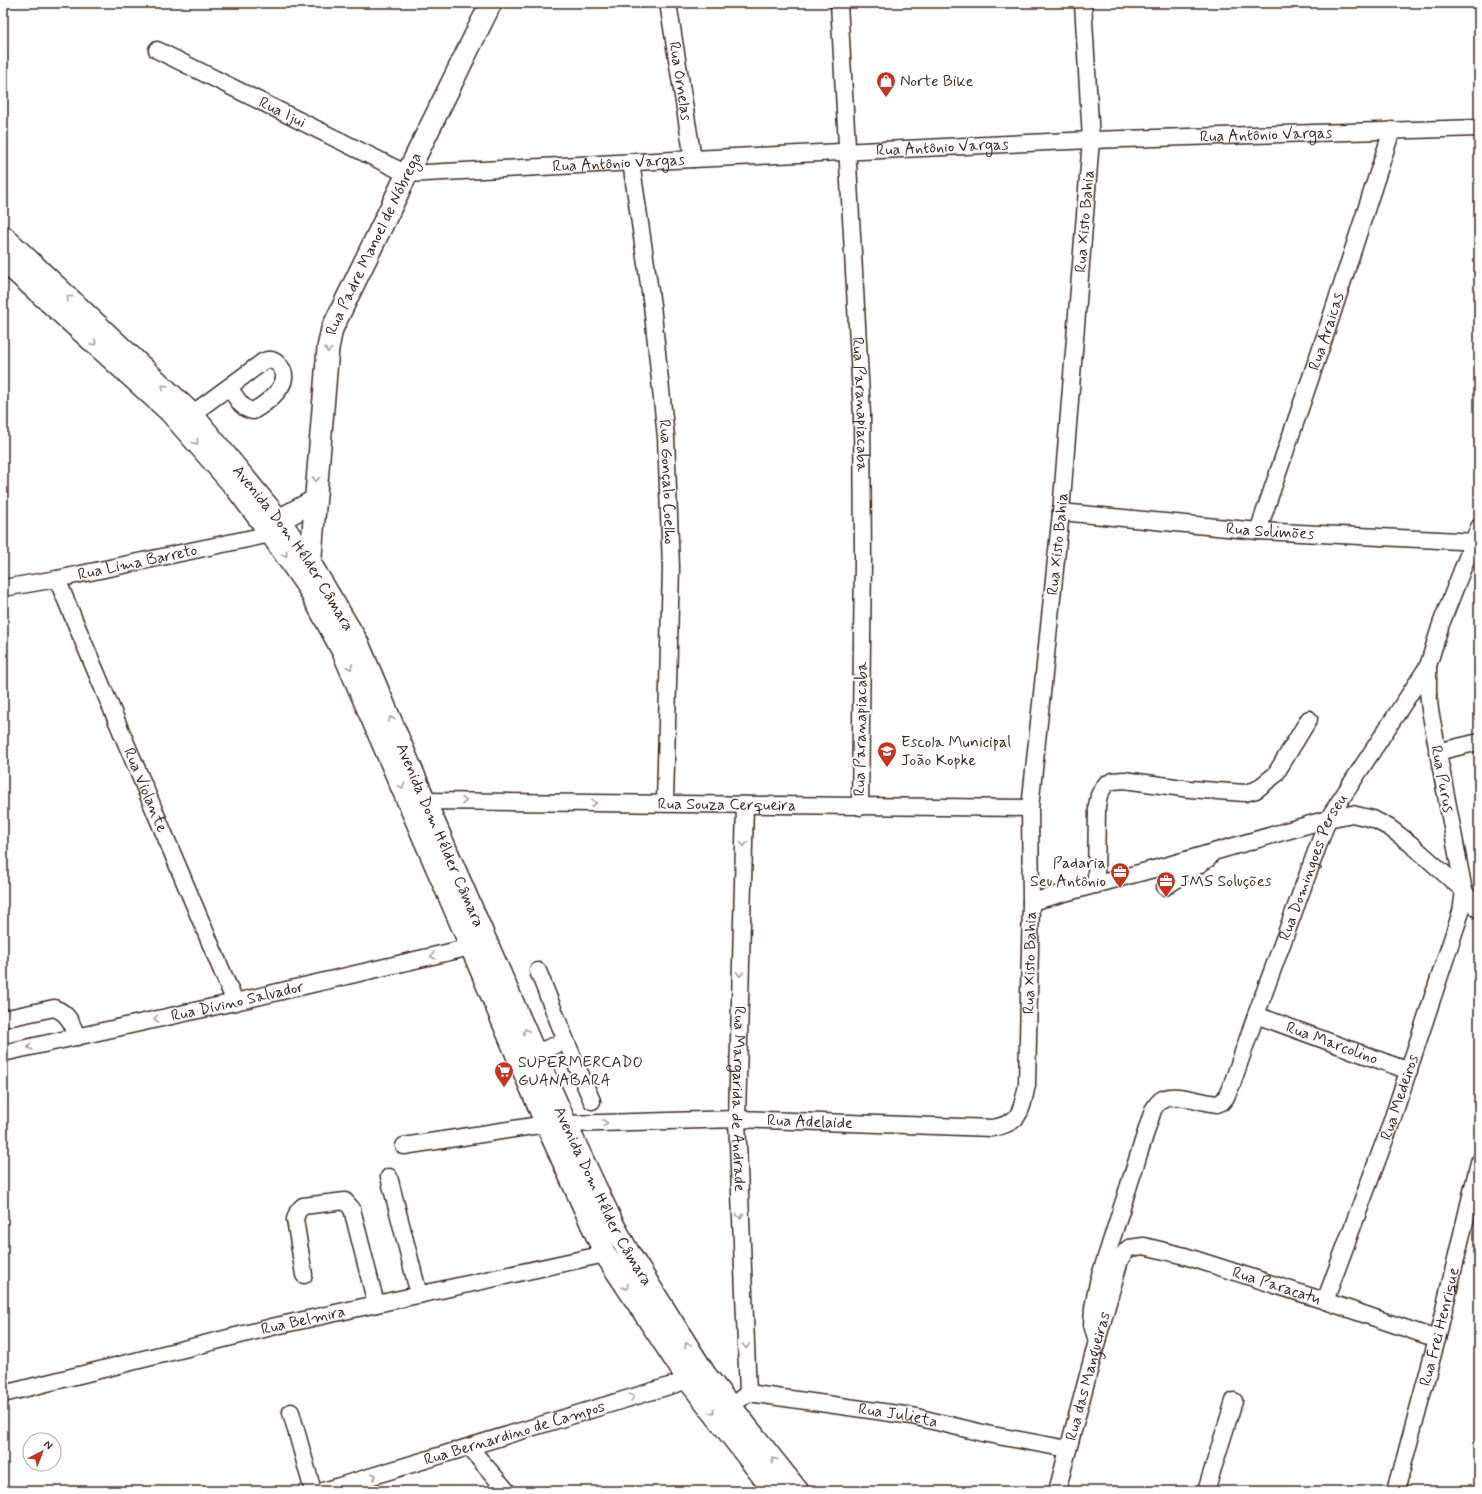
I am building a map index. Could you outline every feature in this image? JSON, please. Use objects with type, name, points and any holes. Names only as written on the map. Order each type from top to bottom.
[{"type":"main road","name":"Rua Padre Manoel de Nóbrega","points":[[309,589],[314,501],[328,348],[332,329],[406,174],[491,3]]},
{"type":"main road","name":"Avenida Dom Hélder Câmara","points":[[3,236],[192,414],[276,527],[344,652],[546,1124],[605,1254],[697,1377],[774,1491]]},
{"type":"main road","name":"Avenida Dom Hélder Câmara","points":[[3,260],[170,412],[236,488],[310,563],[358,643],[535,1054],[613,1224],[697,1377],[730,1406],[798,1491]]},
{"type":"main road","points":[[276,527],[314,501]]},
{"type":"street","name":"Rua Ornelas","points":[[668,3],[693,159]]},
{"type":"street","name":"Rua Paranapiacaba","points":[[840,3],[862,414],[863,560],[860,807]]},
{"type":"street","name":"Rua Xisto Bahia","points":[[1028,1085],[1031,902],[1030,808],[1061,512],[1091,140],[1083,3]]},
{"type":"street","name":"Rua Ijui","points":[[157,50],[406,174]]},
{"type":"street","name":"Rua Antônio Vargas","points":[[406,174],[1091,140],[1479,128]]},
{"type":"street","name":"Rua Araicas","points":[[1258,531],[1326,333],[1392,130]]},
{"type":"street","name":"Rua Gonçalo Coelho","points":[[631,162],[652,305],[666,437],[671,567],[665,804]]},
{"type":"street","points":[[192,414],[229,387]]},
{"type":"street","name":"Rua Solimões","points":[[1061,512],[1258,531],[1477,537]]},
{"type":"street","name":"Rua Lima Barreto","points":[[3,588],[57,579],[276,527]]},
{"type":"street","points":[[1428,666],[1441,624],[1477,537]]},
{"type":"street","name":"Rua Violante","points":[[57,579],[235,1002]]},
{"type":"street","name":"Rua Purus","points":[[1428,666],[1428,691],[1437,752],[1464,891]]},
{"type":"street","name":"Rua Domingoes Perseu","points":[[1097,1341],[1092,1325],[1093,1308],[1098,1282],[1153,1110],[1161,1100],[1166,1098],[1178,1096],[1217,1104],[1222,1102],[1226,1097],[1328,819],[1428,666]]},
{"type":"street","points":[[1096,885],[1097,806],[1099,795],[1106,784],[1124,780],[1190,789],[1245,793],[1256,790],[1275,776],[1309,719]]},
{"type":"street","points":[[1437,752],[1479,742]]},
{"type":"street","name":"Rua Souza Cerqueira","points":[[425,801],[1030,808]]},
{"type":"street","name":"Rua Margarida de Andrade","points":[[745,805],[736,1119],[748,1393]]},
{"type":"street","points":[[1031,902],[1328,819],[1352,814],[1374,819],[1390,828],[1412,845],[1464,891],[1479,910]]},
{"type":"street","points":[[1165,887],[1226,848]]},
{"type":"street","name":"Rua Medeiros","points":[[1325,1301],[1409,1071],[1452,942],[1461,912],[1464,891]]},
{"type":"street","name":"Rua Divino Salvador","points":[[3,1053],[235,1002],[471,947]]},
{"type":"street","points":[[538,971],[592,1101]]},
{"type":"street","points":[[3,1019],[54,1008],[60,1010],[71,1021],[77,1037]]},
{"type":"street","name":"Rua Marcolino","points":[[1256,1015],[1409,1071]]},
{"type":"street","points":[[535,1054],[566,1041]]},
{"type":"street","name":"Rua Adelaide","points":[[566,1124],[736,1119],[992,1128],[1005,1126],[1018,1116],[1021,1111],[1028,1085]]},
{"type":"street","points":[[404,1146],[546,1124]]},
{"type":"street","name":"Rua Frei Henrique","points":[[1396,1491],[1438,1338],[1479,1162]]},
{"type":"street","points":[[389,1177],[419,1295]]},
{"type":"street","points":[[304,1276],[295,1219],[298,1211],[303,1206],[345,1201],[352,1209],[376,1304]]},
{"type":"street","name":"Rua Paracatu","points":[[1120,1260],[1129,1248],[1144,1246],[1185,1256],[1438,1338]]},
{"type":"street","name":"Rua Belmira","points":[[3,1394],[276,1326],[605,1254]]},
{"type":"street","name":"Rua das Mangueiras","points":[[1057,1491],[1120,1260]]},
{"type":"street","name":"Rua Bernardino de Campos","points":[[323,1491],[697,1377]]},
{"type":"street","points":[[730,1406],[748,1393]]},
{"type":"street","name":"Rua Julieta","points":[[748,1393],[912,1416],[986,1434],[1068,1449]]},
{"type":"street","points":[[1206,1491],[1234,1401]]},
{"type":"street","points":[[291,1412],[313,1491]]},
{"type":"street","points":[[469,1447],[507,1491]]},
{"type":"place","name":"Norte Bike","points":[[886,98]]},
{"type":"place","name":"Escola Municipal João Kopke","points":[[887,768]]},
{"type":"place","name":"Padaria Seu Antônio","points":[[1120,889]]},
{"type":"place","name":"JMS Soluções","points":[[1166,898]]},
{"type":"place","name":"SUPERMERCADO GUANABARA","points":[[504,1088]]}]
